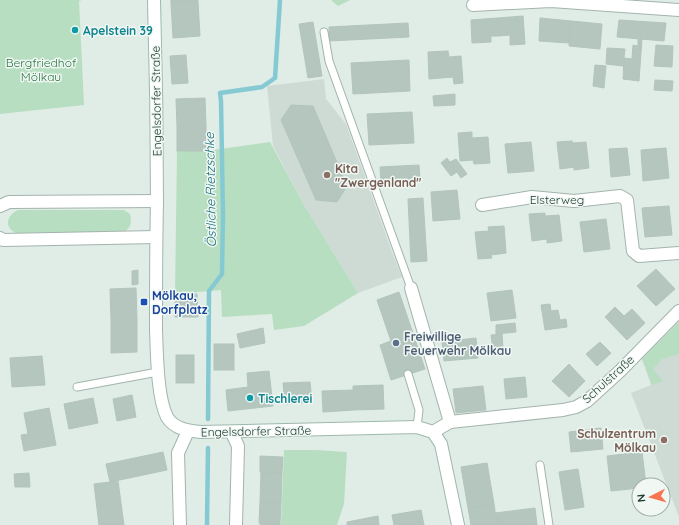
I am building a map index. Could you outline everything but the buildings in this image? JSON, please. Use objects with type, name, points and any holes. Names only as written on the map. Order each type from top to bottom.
[{"type":"street","name":"Engelsdorfer Straße","points":[[154,0],[158,372],[162,402],[168,417],[177,427],[188,431],[232,432],[417,427],[433,432]]},
{"type":"street","points":[[473,5],[551,0],[679,10]]},
{"type":"street","name":"Elsterweg","points":[[482,205],[532,197],[574,200],[620,196],[627,200],[633,251],[639,256],[679,253]]},
{"type":"street","points":[[0,206],[9,202],[157,201]]},
{"type":"street","points":[[0,238],[3,240],[156,237]]},
{"type":"street","points":[[411,288],[450,422]]},
{"type":"street","name":"Schulstraße","points":[[433,432],[450,422],[564,410],[576,407],[587,401],[620,371],[679,311]]},
{"type":"street","points":[[180,525],[178,453],[188,431]]},
{"type":"street","points":[[232,432],[238,446],[236,525]]},
{"type":"street","points":[[433,432],[441,444],[458,525]]},
{"type":"lane","points":[[324,32],[329,61],[411,288]]},
{"type":"lane","points":[[77,387],[158,372]]},
{"type":"lane","points":[[408,374],[419,410],[417,427]]},
{"type":"lane","points":[[540,465],[549,525]]},
{"type":"shaded area","name":"Kita \"Zwergenland\"","points":[[324,79],[326,99],[346,124],[402,277],[358,293],[304,205],[273,146],[267,86]]},
{"type":"shaded area","name":"Schulzentrum Mölkau","points":[[679,322],[679,517],[671,496],[671,477],[664,477],[631,393],[651,385],[642,359]]},
{"type":"green space","name":"Bergfriedhof Mölkau","points":[[0,0],[82,0],[79,1],[84,105],[0,114]]},
{"type":"green space","points":[[331,0],[350,0],[338,6]]},
{"type":"green space","points":[[270,142],[304,205],[358,293],[304,326],[274,330],[272,314],[222,317],[221,290],[175,294],[177,151],[206,151]]},
{"type":"green space","points":[[18,210],[124,210],[130,214],[131,222],[130,226],[124,232],[16,233],[9,228],[8,221],[11,215]]},
{"type":"green space","points":[[679,322],[679,354],[662,359],[653,369],[663,381],[652,385],[642,359]]},
{"type":"green space","points":[[284,450],[347,452],[344,504],[337,525],[281,525]]},
{"type":"waterway","name":"Östliche Rietzschke","points":[[208,419],[209,291],[222,274],[223,214],[220,93],[262,87],[275,78],[280,0]]},
{"type":"waterway","name":"Östliche Rietzschke","points":[[207,525],[208,448]]},
{"type":"place","name":"Apelstein 39","points":[[75,30]]},
{"type":"place","name":"Kita \"Zwergenland\"","points":[[327,175]]},
{"type":"place","name":"Mölkau, Dorfplatz","points":[[144,302]]},
{"type":"place","name":"Freiwillige Feuerwehr Mölkau","points":[[396,343]]},
{"type":"place","name":"Tischlerei","points":[[250,398]]},
{"type":"place","name":"Schulzentrum Mölkau","points":[[664,440]]}]
